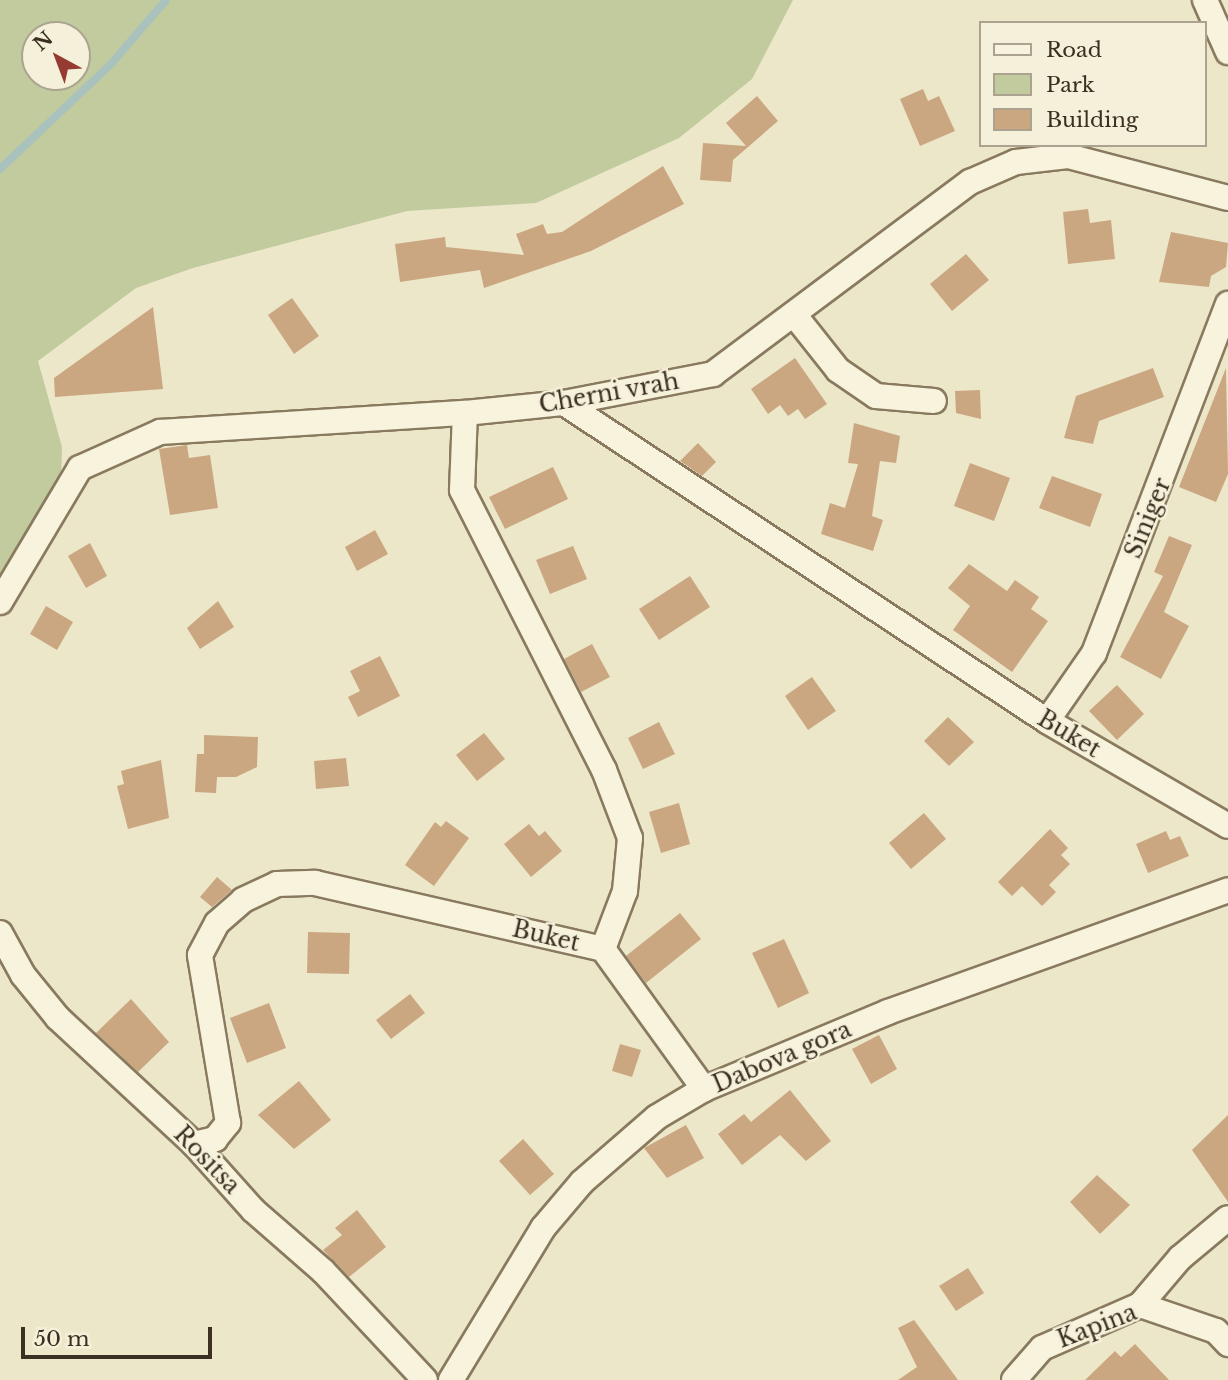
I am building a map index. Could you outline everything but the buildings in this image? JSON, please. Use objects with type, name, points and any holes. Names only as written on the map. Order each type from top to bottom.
[{"type":"street","points":[[1205,0],[1228,52]]},
{"type":"street","name":"Cherni vrah","points":[[0,602],[80,468],[160,432],[465,413],[565,403],[713,374],[796,317],[970,182],[1016,162],[1068,156],[1228,198]]},
{"type":"street","name":"Siniger","points":[[1047,721],[1094,653],[1228,304]]},
{"type":"street","points":[[796,317],[838,370],[876,396],[934,401]]},
{"type":"street","name":"Buket","points":[[565,403],[1047,721],[1228,827]]},
{"type":"street","name":"Buket","points":[[194,1144],[215,1139],[228,1123],[200,955],[217,923],[243,900],[276,884],[315,883],[603,949],[625,891],[629,838],[604,770],[462,490],[465,413]]},
{"type":"street","name":"Dabova gora","points":[[451,1380],[543,1228],[575,1191],[628,1139],[705,1089],[888,1012],[1228,890]]},
{"type":"street","name":"Rositsa","points":[[0,933],[58,1018],[194,1144],[425,1380]]},
{"type":"street","points":[[603,949],[705,1089]]},
{"type":"street","points":[[1140,1305],[1180,1258],[1228,1218]]},
{"type":"street","name":"Kapina","points":[[1014,1380],[1042,1348],[1140,1305],[1216,1331],[1228,1345]]},
{"type":"green space","points":[[0,0],[793,0],[752,79],[679,138],[536,203],[407,211],[193,268],[136,288],[38,361],[62,447],[60,517],[0,597]]},
{"type":"waterway","points":[[0,169],[111,64],[166,0]]}]
